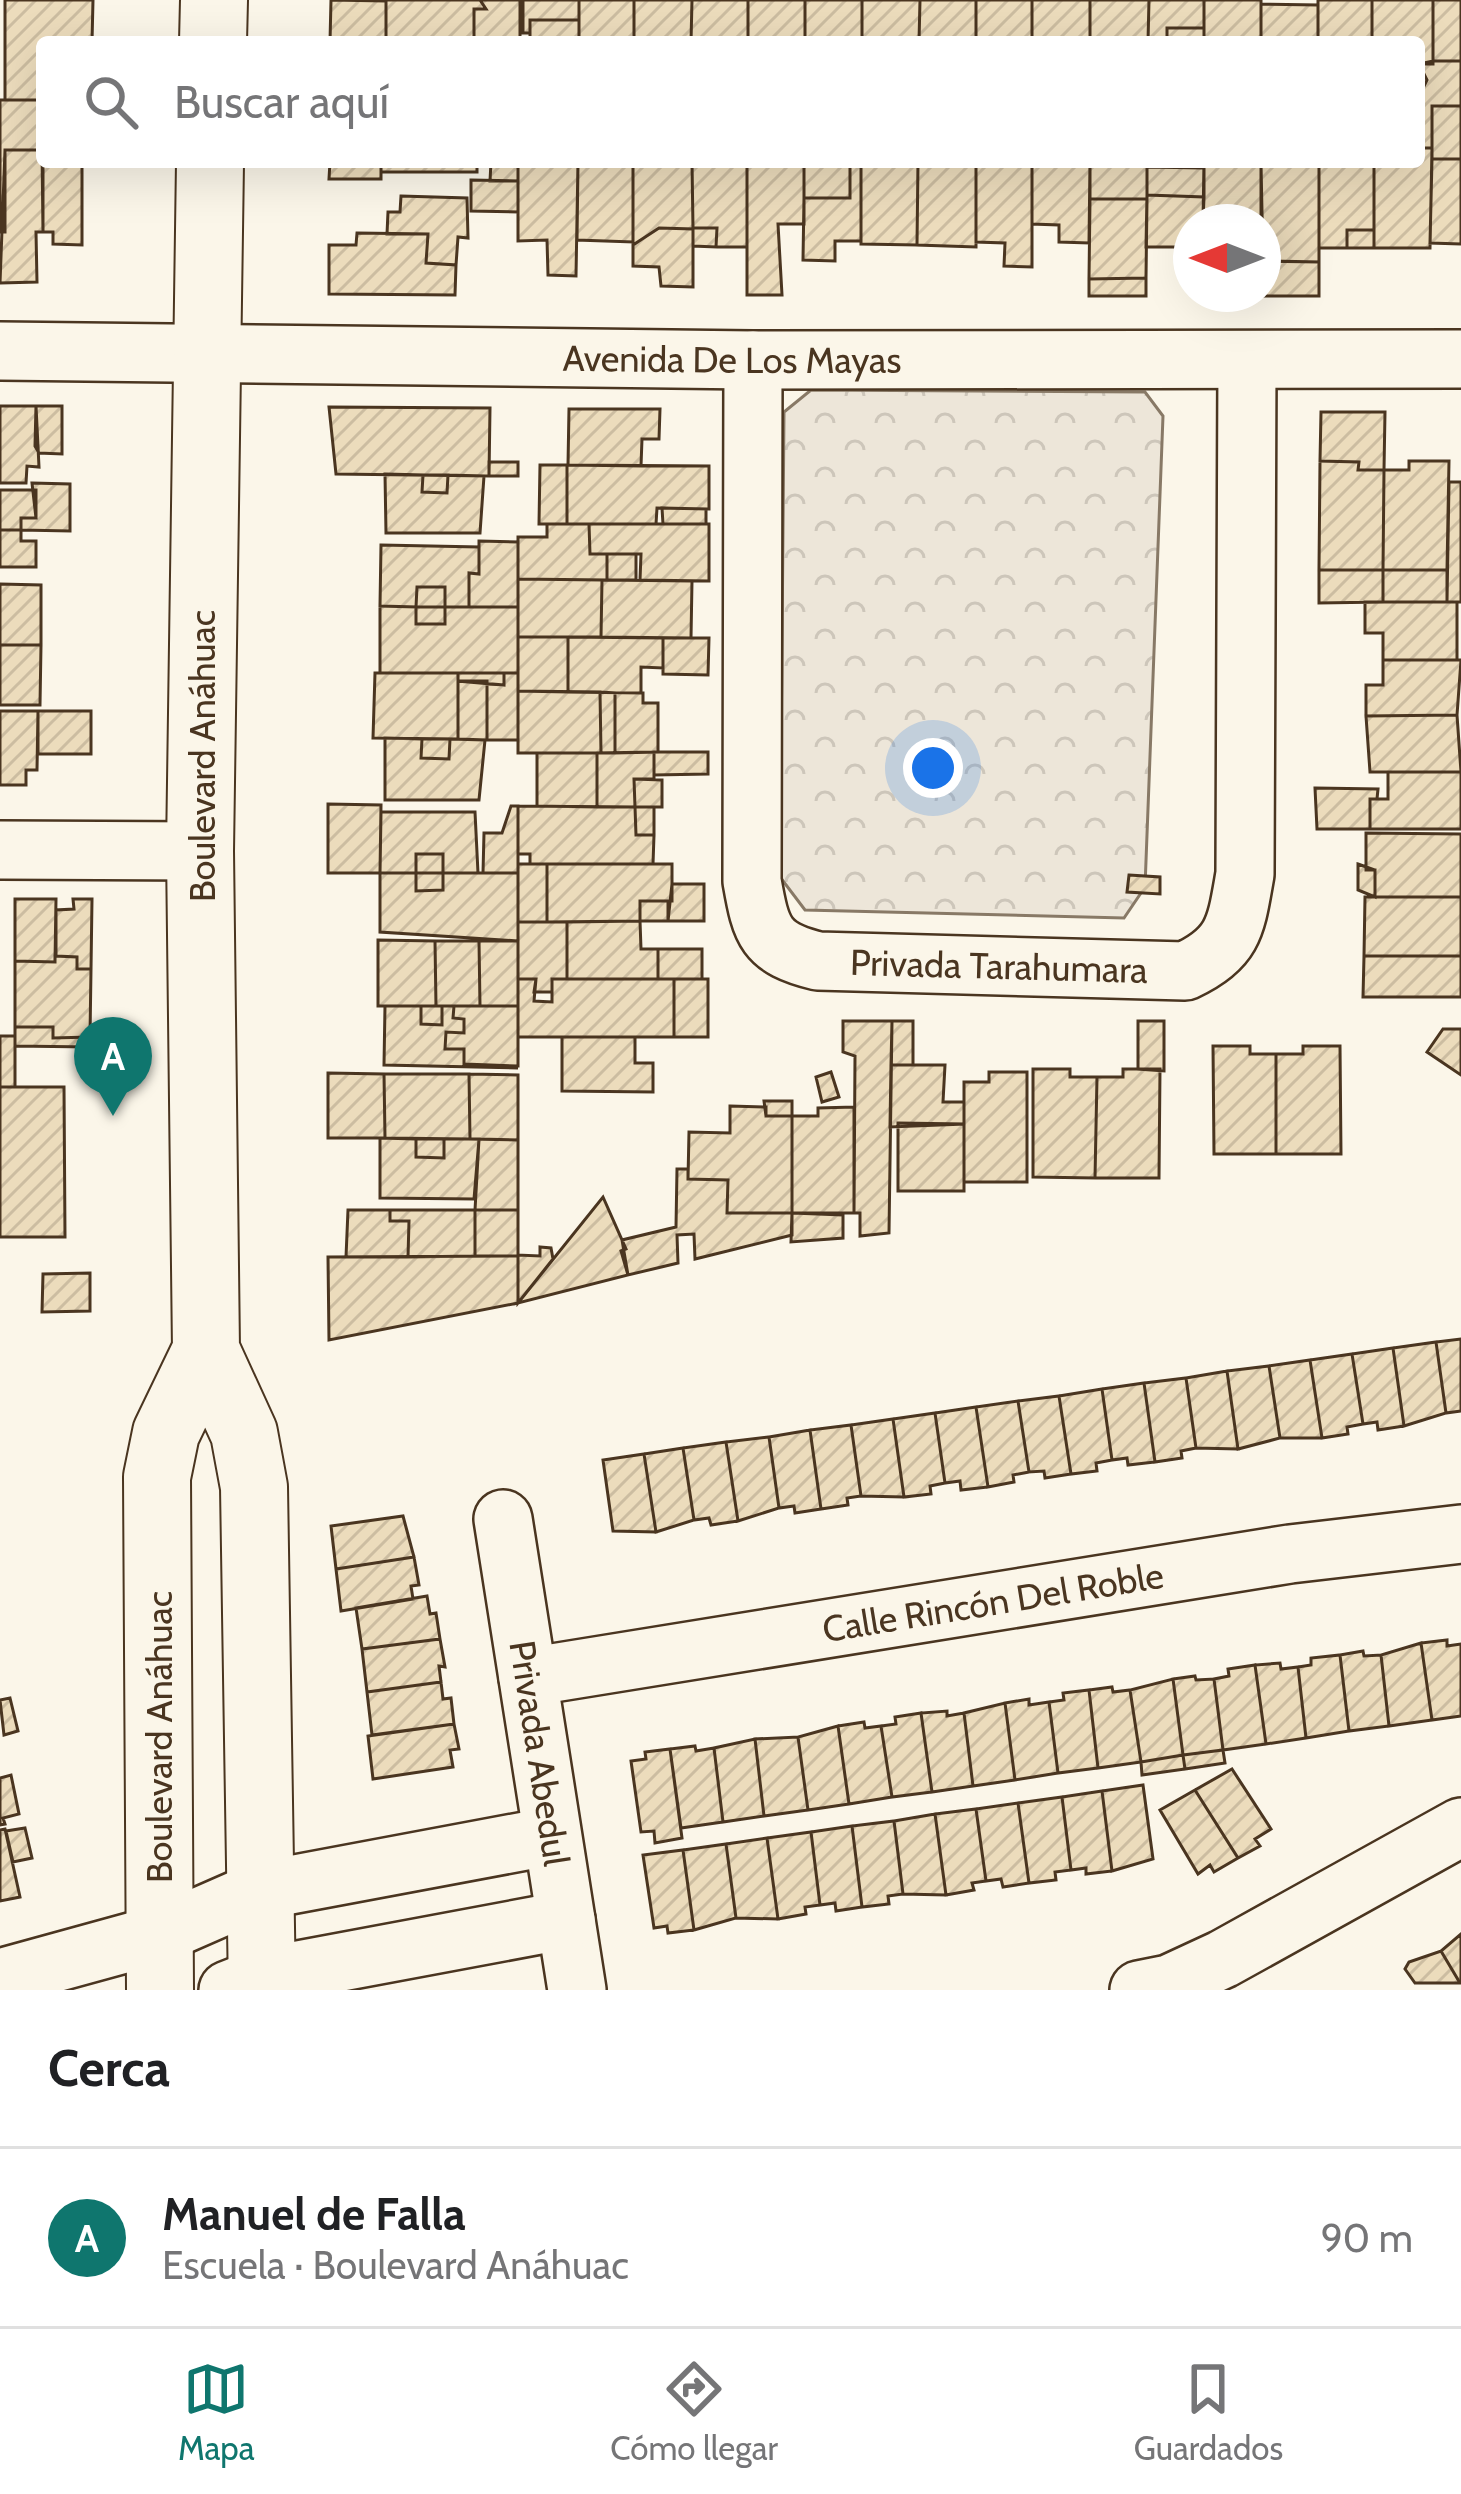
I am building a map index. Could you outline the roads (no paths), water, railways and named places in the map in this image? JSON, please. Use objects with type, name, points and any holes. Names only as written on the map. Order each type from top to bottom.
[{"type":"street","points":[[213,36],[214,0]]},
{"type":"street","name":"Boulevard Anáhuac","points":[[210,168],[200,851],[206,1350],[244,1433],[254,1487],[258,1891],[251,1986]]},
{"type":"street","name":"Avenida De Los Mayas","points":[[0,351],[753,360],[1461,359]]},
{"type":"street","name":"Privada Tarahumara","points":[[753,360],[752,881],[760,925],[782,952],[818,961],[1185,970],[1219,955],[1237,921],[1245,874],[1247,362]]},
{"type":"street","points":[[0,850],[200,851]]},
{"type":"street","name":"Boulevard Anáhuac","points":[[160,1962],[157,1477],[166,1433],[206,1350]]},
{"type":"street","name":"Privada Abedul","points":[[503,1519],[577,1990]]},
{"type":"street","name":"Calle Rincón Del Roble","points":[[528,1677],[1290,1554],[1461,1534]]},
{"type":"street","points":[[1139,1990],[1169,1984],[1223,1959],[1461,1827]]},
{"type":"street","points":[[0,1978],[160,1962],[258,1891],[552,1836]]},
{"type":"street","points":[[251,1986],[566,1920]]},
{"type":"place","name":"Manuel de Falla","points":[[113,1116]]}]
